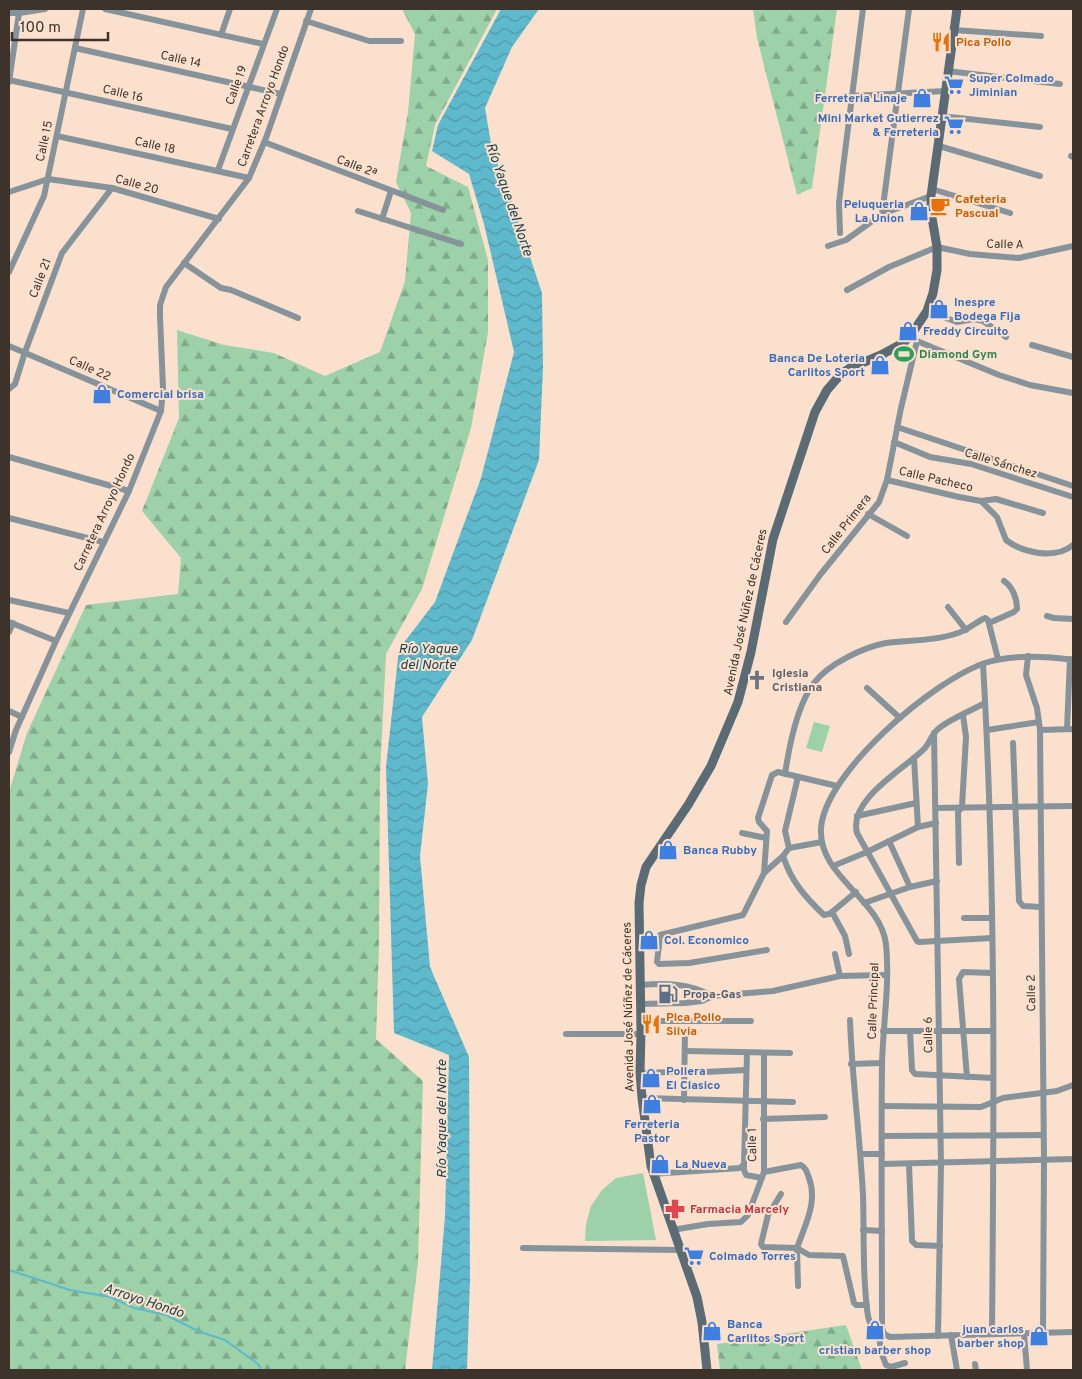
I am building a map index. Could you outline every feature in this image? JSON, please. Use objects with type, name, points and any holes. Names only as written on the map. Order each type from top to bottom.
[{"type":"main road","name":"Avenida José Núñez de Cáceres","points":[[707,1370],[702,1322],[697,1297],[652,1174],[640,1074],[639,903],[641,885],[646,867],[688,805],[711,766],[738,702],[751,652],[773,539],[815,412],[827,390],[841,374],[914,338],[927,311],[933,293],[937,270],[931,212],[932,192],[957,9]]},
{"type":"street","points":[[9,13],[45,9]]},
{"type":"street","name":"Calle 15","points":[[9,272],[42,203],[83,9]]},
{"type":"street","points":[[106,9],[263,44]]},
{"type":"street","points":[[221,34],[230,9]]},
{"type":"street","name":"Calle 19","points":[[218,170],[277,9]]},
{"type":"street","name":"Carretera Arroyo Hondo","points":[[9,752],[22,717],[56,641],[129,491],[161,412],[163,388],[160,306],[166,287],[249,178],[264,142],[311,9]]},
{"type":"street","points":[[840,233],[839,203],[863,9]]},
{"type":"street","points":[[882,214],[909,9]]},
{"type":"street","points":[[9,81],[11,56],[19,13]]},
{"type":"street","points":[[306,21],[369,41],[401,40]]},
{"type":"street","points":[[954,30],[1041,36]]},
{"type":"street","name":"Calle 14","points":[[76,48],[248,85],[281,94]]},
{"type":"street","points":[[948,71],[1060,84]]},
{"type":"street","name":"Calle 16","points":[[9,81],[232,129]]},
{"type":"street","points":[[852,96],[945,92]]},
{"type":"street","points":[[942,116],[1040,127]]},
{"type":"street","name":"Calle 18","points":[[57,136],[249,178]]},
{"type":"street","name":"Calle 2ª","points":[[264,142],[442,210]]},
{"type":"street","points":[[939,146],[1040,176]]},
{"type":"street","points":[[9,192],[48,179]]},
{"type":"street","name":"Calle 20","points":[[48,179],[112,188],[219,219]]},
{"type":"street","name":"Calle 21","points":[[10,388],[62,253],[112,188]]},
{"type":"street","points":[[382,219],[391,191]]},
{"type":"street","points":[[828,246],[846,240],[882,214],[932,192],[1010,213]]},
{"type":"street","points":[[358,211],[461,244]]},
{"type":"street","name":"Calle A","points":[[936,247],[970,254],[1019,258],[1073,246]]},
{"type":"street","points":[[847,290],[889,267],[936,247]]},
{"type":"street","points":[[184,263],[221,288],[231,290],[298,318]]},
{"type":"street","points":[[927,311],[957,322],[974,319],[984,321],[1006,337]]},
{"type":"street","points":[[914,338],[1022,383],[1073,394]]},
{"type":"street","name":"Calle Primera","points":[[786,622],[879,502],[887,480],[914,338]]},
{"type":"street","points":[[1032,345],[1073,357]]},
{"type":"street","name":"Calle 22","points":[[9,346],[161,412]]},
{"type":"street","points":[[897,428],[1073,486]]},
{"type":"street","name":"Calle Sánchez","points":[[894,442],[930,457],[971,464],[1073,497]]},
{"type":"street","points":[[9,457],[129,491]]},
{"type":"street","name":"Calle Pacheco","points":[[887,480],[981,501],[997,517],[1006,540],[1027,550],[1038,553],[1059,552],[1073,546]]},
{"type":"street","points":[[981,501],[996,499],[1043,513]]},
{"type":"street","points":[[868,514],[907,536]]},
{"type":"street","points":[[9,518],[103,542]]},
{"type":"street","points":[[989,622],[1017,609],[1013,591],[1004,581]]},
{"type":"street","points":[[9,600],[69,613]]},
{"type":"street","points":[[948,606],[966,630]]},
{"type":"street","points":[[1047,616],[1073,619],[1073,628]]},
{"type":"street","points":[[785,774],[791,738],[813,683],[848,657],[870,647],[945,637],[966,630],[983,619],[987,619],[998,659]]},
{"type":"street","points":[[9,632],[11,622],[56,641]]},
{"type":"street","name":"Calle Principal","points":[[881,1334],[882,1063],[886,943],[877,920],[833,866],[822,842],[821,828],[823,815],[837,786],[860,757],[900,718],[954,678],[998,659],[1028,656],[1072,659]]},
{"type":"street","name":"Calle 2","points":[[1028,656],[1026,675],[1037,708],[1040,730],[1044,1135],[1043,1332]]},
{"type":"street","points":[[1040,730],[1070,729],[1072,659]]},
{"type":"street","points":[[983,664],[987,730],[992,918],[992,1333]]},
{"type":"street","points":[[867,688],[900,718]]},
{"type":"street","points":[[985,703],[938,728],[926,747],[886,780],[869,797],[857,816],[855,827],[867,852],[917,940],[920,942],[992,938]]},
{"type":"street","points":[[9,711],[22,717]]},
{"type":"street","points":[[958,863],[958,812],[962,807],[966,737],[963,715]]},
{"type":"street","points":[[987,730],[1039,722]]},
{"type":"street","name":"Calle 6","points":[[934,733],[940,1107],[938,1336]]},
{"type":"street","points":[[1013,743],[1019,901],[1023,906],[1041,907]]},
{"type":"street","points":[[914,758],[918,827]]},
{"type":"street","points":[[764,873],[766,829],[758,818],[772,775],[776,772],[837,786]]},
{"type":"street","points":[[789,848],[785,831],[798,777]]},
{"type":"street","points":[[857,816],[916,803]]},
{"type":"street","points":[[936,808],[1073,806]]},
{"type":"street","points":[[833,866],[918,827],[936,823]]},
{"type":"street","points":[[742,833],[766,838]]},
{"type":"street","points":[[889,841],[910,887]]},
{"type":"street","points":[[767,950],[689,963],[658,964],[657,962],[661,934],[743,916],[764,873],[789,848],[822,842]]},
{"type":"street","points":[[783,856],[786,866],[800,890],[824,915],[832,912],[856,892]]},
{"type":"street","points":[[864,903],[910,887],[937,881]]},
{"type":"street","points":[[832,912],[844,936],[849,954]]},
{"type":"street","points":[[964,918],[992,918]]},
{"type":"street","points":[[640,947],[659,947]]},
{"type":"street","points":[[835,954],[840,976]]},
{"type":"street","points":[[967,1077],[959,979],[963,972],[992,973]]},
{"type":"street","points":[[640,1004],[686,1004],[713,996],[773,991],[840,976],[886,974]]},
{"type":"street","points":[[640,985],[682,984],[713,996]]},
{"type":"street","points":[[850,1020],[851,1064],[861,1154],[867,1305],[874,1331],[890,1337],[1073,1332]]},
{"type":"street","points":[[640,1021],[751,1021]]},
{"type":"street","points":[[684,1100],[685,1030]]},
{"type":"street","points":[[910,1031],[913,1072],[921,1075],[993,1078]]},
{"type":"street","points":[[883,1032],[993,1031]]},
{"type":"street","points":[[566,1034],[641,1034]]},
{"type":"street","points":[[685,1051],[790,1053]]},
{"type":"street","points":[[747,1053],[744,1164],[746,1175],[763,1175],[801,1164],[806,1169],[812,1188],[812,1204],[797,1248],[798,1286]]},
{"type":"street","name":"Calle 1","points":[[672,1230],[708,1224],[741,1222],[748,1215],[763,1175],[764,1053]]},
{"type":"street","points":[[851,1064],[882,1063]]},
{"type":"street","points":[[684,1073],[746,1070]]},
{"type":"street","points":[[640,1074],[673,1072]]},
{"type":"street","points":[[882,1106],[981,1107],[1003,1098],[1058,1091],[1073,1085]]},
{"type":"street","points":[[642,1098],[793,1102]]},
{"type":"street","points":[[763,1120],[825,1117]]},
{"type":"street","points":[[882,1136],[1044,1135]]},
{"type":"street","points":[[861,1154],[882,1154]]},
{"type":"street","points":[[882,1164],[940,1164],[1073,1159]]},
{"type":"street","points":[[652,1174],[740,1168],[744,1164]]},
{"type":"street","points":[[909,1164],[912,1241],[916,1245],[940,1246]]},
{"type":"street","points":[[781,1194],[768,1215],[761,1246],[797,1248],[809,1255],[844,1256],[854,1303],[856,1305],[867,1305]]},
{"type":"street","points":[[863,1230],[882,1231]]},
{"type":"street","points":[[523,1248],[680,1250]]},
{"type":"street","points":[[1024,1333],[1026,1370]]},
{"type":"street","points":[[881,1334],[881,1352],[886,1365],[890,1367],[905,1363]]},
{"type":"street","points":[[951,1335],[957,1370]]},
{"type":"green space","points":[[402,9],[497,9],[435,125],[426,166],[468,187],[488,260],[488,332],[471,428],[422,589],[386,654],[380,774],[379,942],[376,1039],[423,1081],[418,1262],[405,1370],[9,1370],[9,792],[27,733],[86,605],[178,594],[181,558],[142,511],[179,418],[177,330],[224,345],[274,353],[325,376],[380,352],[405,281],[411,213],[396,182],[408,112],[415,34]]},
{"type":"green space","points":[[753,9],[837,9],[812,188],[797,195],[757,38]]},
{"type":"green space","points":[[814,722],[830,726],[822,752],[806,748]]},
{"type":"green space","points":[[643,1173],[656,1240],[585,1241],[586,1224],[591,1206],[602,1190],[616,1178]]},
{"type":"green space","points":[[846,1325],[862,1370],[720,1370],[717,1344]]},
{"type":"water","name":"Río Yaque del Norte","points":[[501,9],[539,9],[512,47],[485,108],[492,149],[542,293],[543,367],[539,460],[472,640],[422,717],[428,784],[420,856],[430,967],[469,1057],[470,1279],[467,1370],[432,1370],[445,1216],[449,1055],[394,1033],[386,767],[399,649],[435,602],[481,478],[514,352],[484,224],[469,174],[432,151],[438,125]]},
{"type":"waterway","name":"Arroyo Hondo","points":[[9,1270],[70,1290],[110,1297],[134,1308],[166,1315],[198,1331],[225,1340],[258,1364],[262,1370]]},
{"type":"place","name":"Pica Pollo","points":[[941,42]]},
{"type":"place","name":"Super Colmado Jiminian","points":[[954,85]]},
{"type":"place","name":"Ferreteria Linaje","points":[[922,98]]},
{"type":"place","name":"Mini Market Gutierrez & Ferreteria","points":[[954,125]]},
{"type":"place","name":"Cafeteria Pascual","points":[[940,206]]},
{"type":"place","name":"Peluqueria La Union","points":[[919,211]]},
{"type":"place","name":"Inespre Bodega Fija","points":[[939,309]]},
{"type":"place","name":"Freddy Circuito","points":[[908,331]]},
{"type":"place","name":"Diamond Gym","points":[[904,354]]},
{"type":"place","name":"Banca De Loteria Carlitos Sport","points":[[880,365]]},
{"type":"place","name":"Comercial brisa","points":[[102,394]]},
{"type":"place","name":"Iglesia Cristiana","points":[[757,680]]},
{"type":"place","name":"Banca Rubby","points":[[668,850]]},
{"type":"place","name":"Col. Economico","points":[[649,940]]},
{"type":"place","name":"Propa-Gas","points":[[668,994]]},
{"type":"place","name":"Pica Pollo Silvia","points":[[651,1024]]},
{"type":"place","name":"Pollera El Clasico","points":[[651,1078]]},
{"type":"place","name":"Ferreteria Pastor","points":[[652,1104]]},
{"type":"place","name":"La Nueva","points":[[660,1164]]},
{"type":"place","name":"Farmacia Marcely","points":[[675,1209]]},
{"type":"place","name":"Colmado Torres","points":[[694,1256]]},
{"type":"place","name":"cristian barber shop","points":[[875,1330]]},
{"type":"place","name":"Banca Carlitos Sport","points":[[712,1331]]},
{"type":"place","name":"juan carlos barber shop","points":[[1039,1336]]}]
